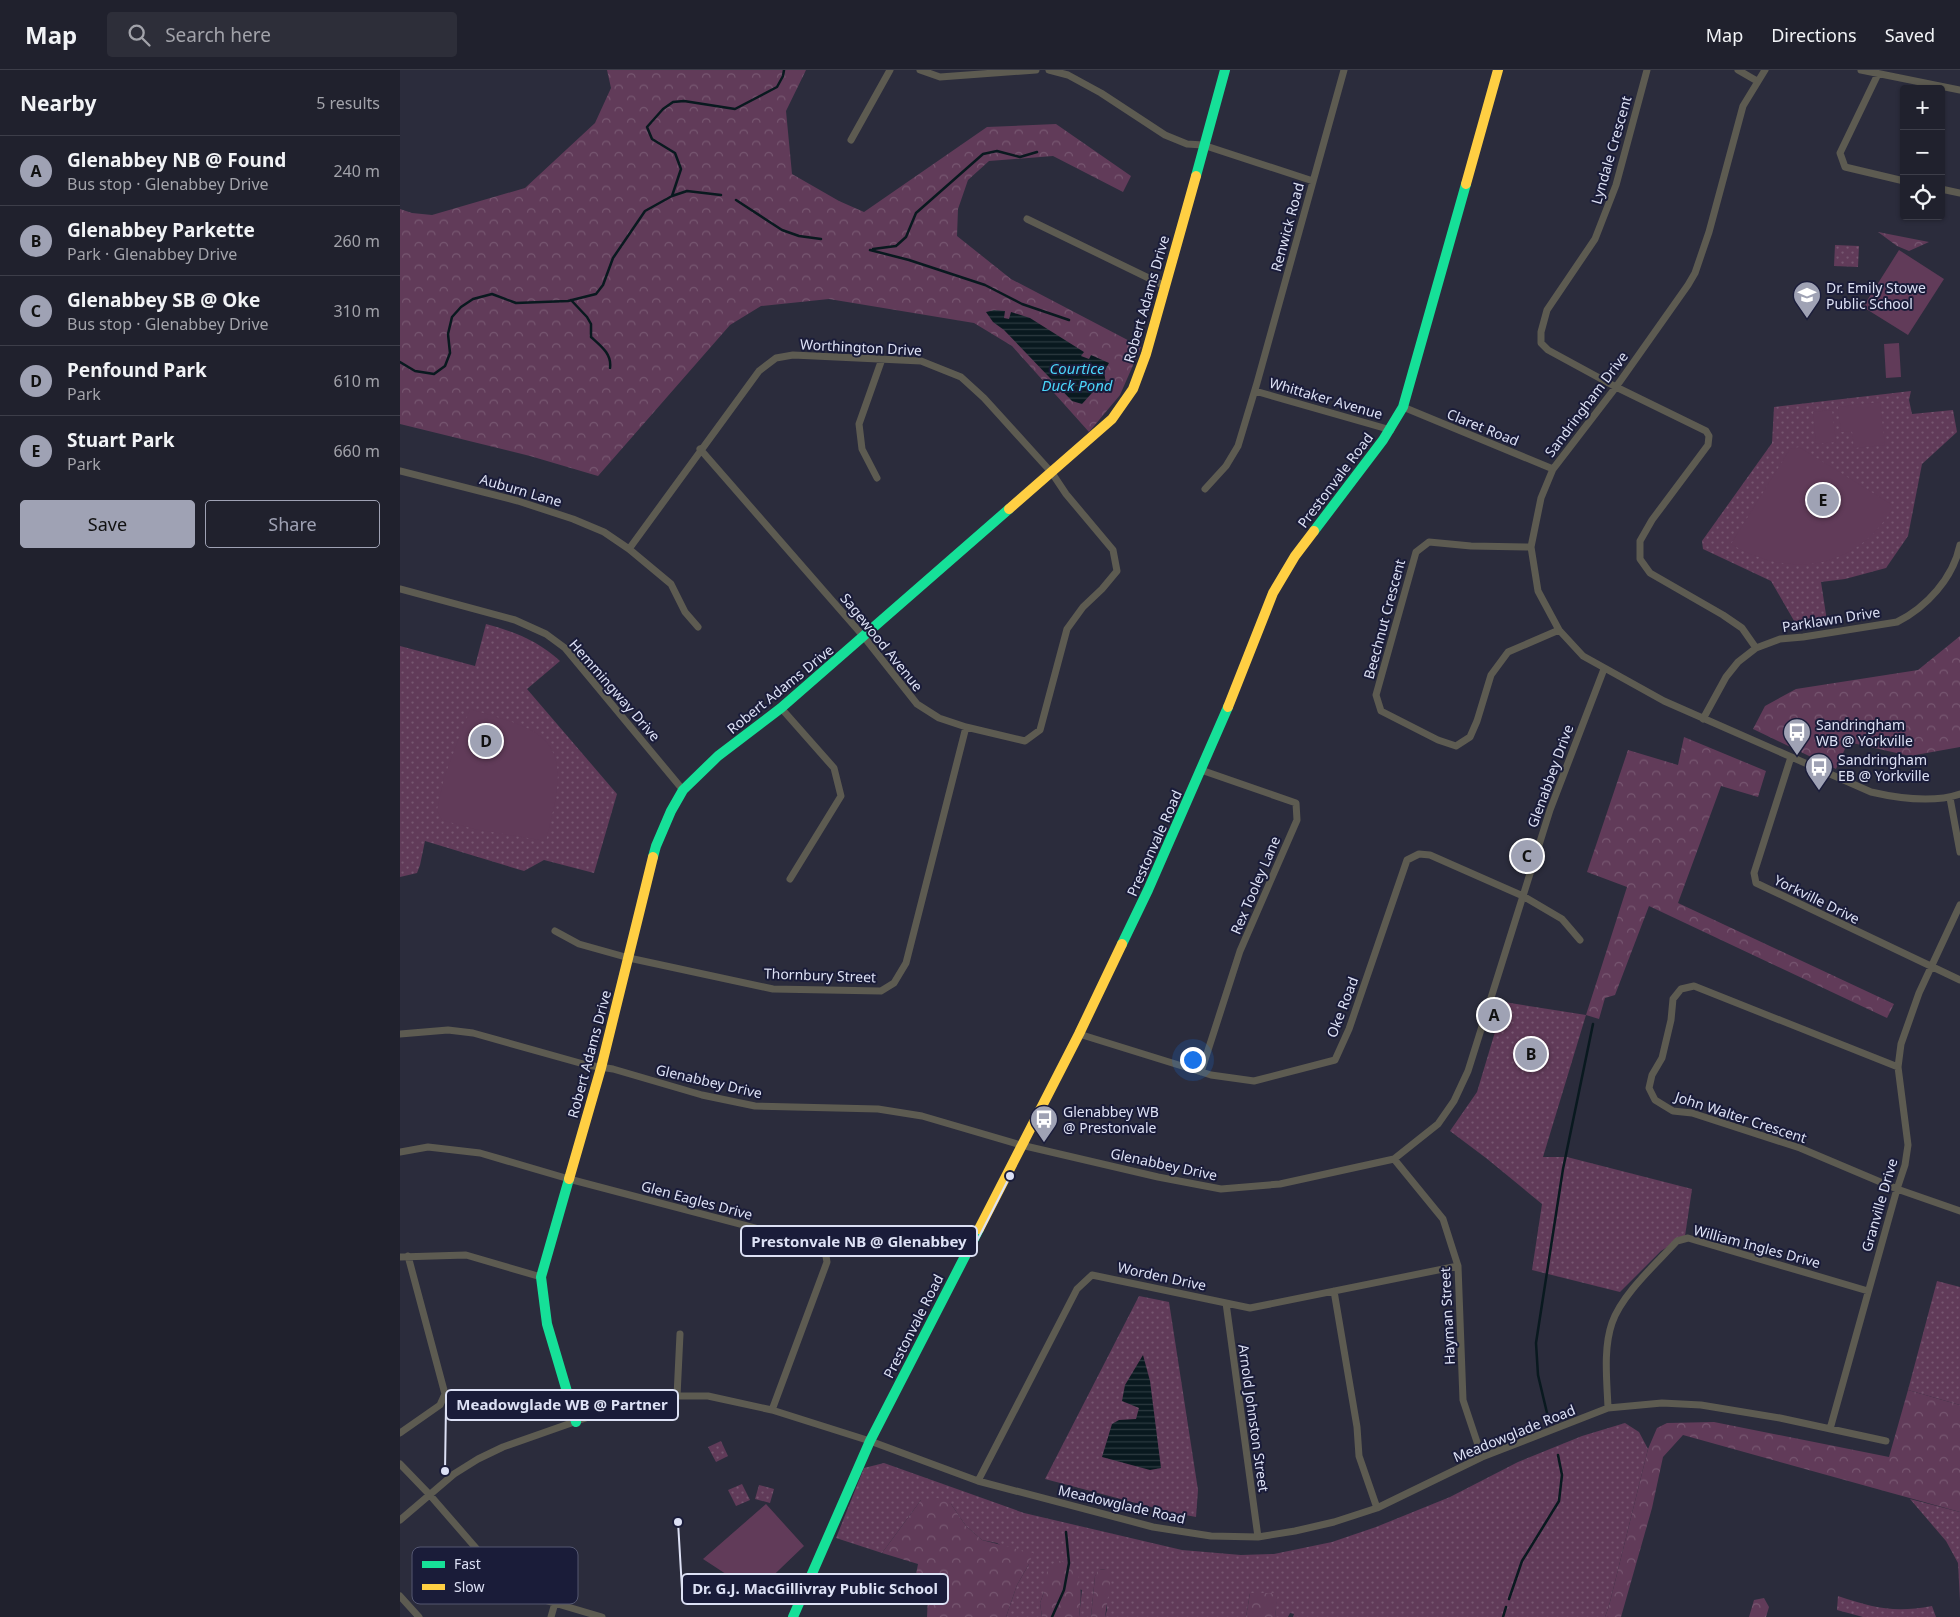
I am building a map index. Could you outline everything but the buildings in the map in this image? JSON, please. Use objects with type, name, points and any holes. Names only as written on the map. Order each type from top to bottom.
[{"type":"street","points":[[851,140],[890,70]]},
{"type":"street","points":[[920,70],[940,77],[1036,70]]},
{"type":"street","points":[[1049,70],[1068,75],[1101,93],[1165,135],[1187,144],[1203,145],[1313,181]]},
{"type":"street","name":"Robert Adams Drive","points":[[576,1422],[547,1324],[541,1277],[601,1068],[656,846],[671,811],[683,790],[718,756],[781,708],[1112,419],[1133,389],[1146,354],[1225,70]]},
{"type":"street","name":"Renwick Road","points":[[1205,489],[1233,457],[1238,446],[1344,70]]},
{"type":"street","name":"Prestonvale Road","points":[[793,1617],[870,1441],[1079,1034],[1148,890],[1201,770],[1267,607],[1285,572],[1305,542],[1390,430],[1403,407],[1498,70]]},
{"type":"street","name":"Lyndale Crescent","points":[[1646,70],[1616,185],[1595,239],[1546,310],[1540,332],[1541,343],[1548,350],[1616,387],[1706,431],[1709,436],[1708,445],[1648,527],[1640,542],[1640,559],[1650,573],[1742,628],[1756,648]]},
{"type":"street","points":[[1738,70],[1757,81]]},
{"type":"street","name":"Sandringham Drive","points":[[1765,70],[1743,106],[1709,232],[1694,274],[1616,387],[1553,469],[1541,498],[1531,547],[1538,591],[1559,630],[1583,656],[1664,701],[1871,792],[1895,798],[1950,798],[1960,794]]},
{"type":"street","points":[[1861,70],[1960,90]]},
{"type":"street","points":[[1878,74],[1840,153],[1845,167],[1900,179]]},
{"type":"street","points":[[1945,190],[1960,193]]},
{"type":"street","points":[[1027,219],[1165,286]]},
{"type":"street","name":"Worthington Drive","points":[[629,549],[700,449],[759,372],[776,358],[793,355],[921,361],[961,377],[984,398],[1052,472]]},
{"type":"street","points":[[877,478],[862,449],[859,424],[882,359]]},
{"type":"street","name":"Whittaker Avenue","points":[[1255,391],[1390,430]]},
{"type":"street","name":"Claret Road","points":[[1403,407],[1553,469]]},
{"type":"street","name":"Sagewood Avenue","points":[[700,449],[864,637],[917,704],[939,718],[966,727],[1025,741],[1040,730],[1067,629],[1083,607],[1117,571],[1113,550],[1066,494],[1052,472]]},
{"type":"street","name":"Auburn Lane","points":[[400,471],[518,501],[574,519],[604,532],[629,549],[671,584],[684,612],[698,628]]},
{"type":"street","name":"Beechnut Crescent","points":[[1531,547],[1471,546],[1428,542],[1416,552],[1376,695],[1381,711],[1438,740],[1456,746],[1470,737],[1477,722],[1491,675],[1508,652],[1559,630]]},
{"type":"street","name":"Parklawn Drive","points":[[1703,719],[1726,678],[1738,662],[1756,648],[1780,639],[1897,622],[1911,615],[1925,604],[1938,588],[1958,553],[1960,545]]},
{"type":"street","name":"Hemmingway Drive","points":[[400,589],[515,620],[546,634],[565,648],[683,790]]},
{"type":"street","name":"Glenabbey Drive","points":[[400,1034],[448,1030],[473,1033],[601,1068],[613,1069],[702,1095],[755,1106],[878,1109],[922,1116],[1021,1145],[1158,1177],[1221,1189],[1280,1184],[1394,1159],[1438,1124],[1454,1101],[1468,1071],[1550,810],[1604,669]]},
{"type":"street","points":[[781,708],[834,768],[841,796],[790,879]]},
{"type":"street","name":"Thornbury Street","points":[[555,931],[579,944],[629,958],[774,989],[880,991],[894,983],[906,963],[966,727]]},
{"type":"street","name":"Yorkville Drive","points":[[1791,757],[1754,873],[1756,884],[1960,980]]},
{"type":"street","name":"Rex Tooley Lane","points":[[1201,770],[1296,803],[1297,820],[1240,951],[1201,1072]]},
{"type":"street","points":[[1950,798],[1960,852]]},
{"type":"street","name":"Oke Road","points":[[1079,1034],[1201,1072],[1254,1081],[1335,1060],[1349,1029],[1407,860],[1419,854],[1430,855],[1523,896]]},
{"type":"street","points":[[1523,896],[1562,919],[1580,940]]},
{"type":"street","name":"Granville Drive","points":[[1830,1429],[1905,1165],[1908,1145],[1898,1067],[1901,1044],[1930,967],[1960,905]]},
{"type":"street","name":"John Walter Crescent","points":[[1898,1067],[1694,986],[1681,989],[1673,999],[1671,1020],[1662,1058],[1652,1074],[1649,1088],[1655,1100],[1674,1111],[1692,1113],[1800,1148],[1897,1189],[1960,1211]]},
{"type":"street","name":"Glen Eagles Drive","points":[[400,1152],[428,1147],[480,1153],[570,1179],[816,1244],[825,1251],[828,1262],[772,1410]]},
{"type":"street","name":"Hayman Street","points":[[1394,1159],[1443,1219],[1458,1266],[1464,1400],[1482,1458]]},
{"type":"street","name":"William Ingles Drive","points":[[1608,1408],[1606,1363],[1612,1323],[1629,1293],[1677,1241],[1688,1238],[1868,1291]]},
{"type":"street","points":[[400,1433],[440,1405],[444,1394],[404,1256],[466,1255],[541,1277]]},
{"type":"street","name":"Worden Drive","points":[[978,1481],[1077,1289],[1092,1274],[1250,1308],[1458,1266]]},
{"type":"street","points":[[1334,1291],[1359,1456],[1377,1508]]},
{"type":"street","name":"Arnold Johnston Street","points":[[1226,1303],[1258,1537]]},
{"type":"street","points":[[677,1396],[680,1334]]},
{"type":"street","name":"Meadowglade Road","points":[[400,1520],[429,1494],[462,1469],[503,1447],[614,1408],[653,1399],[677,1396],[708,1396],[772,1410],[870,1441],[978,1481],[1153,1527],[1211,1536],[1258,1537],[1334,1522],[1377,1508],[1482,1458],[1608,1408],[1662,1403],[1701,1405],[1780,1418],[1886,1441]]},
{"type":"street","points":[[400,1464],[475,1547]]},
{"type":"street","points":[[400,1596],[419,1617]]},
{"type":"street","points":[[551,1617],[555,1604]]},
{"type":"street","points":[[558,1604],[602,1617]]},
{"type":"green space","points":[[607,70],[806,70],[786,111],[792,174],[839,201],[864,212],[987,127],[1056,124],[1131,176],[1123,192],[1053,156],[989,161],[968,180],[958,209],[957,236],[1011,279],[1141,347],[1120,395],[1089,432],[1012,346],[974,323],[829,299],[761,306],[730,325],[598,476],[530,456],[400,424],[400,209],[412,213],[432,215],[525,188],[595,123],[611,88]]},
{"type":"green space","points":[[1878,232],[1929,242],[1909,251],[1897,246]]},
{"type":"green space","points":[[1835,245],[1859,246],[1858,267],[1834,266]]},
{"type":"green space","points":[[1899,250],[1944,279],[1908,335],[1863,307]]},
{"type":"green space","points":[[1899,343],[1901,377],[1886,378],[1884,344]]},
{"type":"green space","points":[[1911,391],[1909,400],[1912,414],[1953,410],[1957,432],[1922,464],[1908,536],[1886,568],[1845,579],[1821,582],[1827,621],[1797,626],[1771,581],[1703,549],[1702,541],[1772,443],[1774,407]]},
{"type":"green space","points":[[1880,402],[1885,445],[1854,448],[1852,431],[1841,432],[1838,407]]},
{"type":"green space","points":[[1832,410],[1836,442],[1816,444],[1813,412]]},
{"type":"green space","points":[[1799,447],[1894,506],[1879,527],[1862,544],[1842,555],[1822,562],[1799,564],[1777,562],[1754,555],[1731,544],[1790,449]]},
{"type":"green space","points":[[486,624],[507,630],[534,642],[560,661],[527,689],[617,794],[594,873],[544,860],[524,871],[425,841],[417,873],[400,877],[400,646],[475,666]]},
{"type":"green space","points":[[1960,636],[1960,747],[1910,756],[1848,742],[1836,769],[1753,729],[1765,706],[1796,689],[1918,670]]},
{"type":"green space","points":[[470,709],[529,729],[543,739],[552,750],[557,764],[558,779],[546,841],[474,829],[442,820],[437,810],[444,778]]},
{"type":"green space","points":[[1684,737],[1766,771],[1758,797],[1721,786],[1678,903],[1894,1004],[1887,1018],[1649,906],[1615,995],[1605,998],[1599,1019],[1586,1015],[1627,887],[1587,872],[1628,750],[1678,765]]},
{"type":"green space","points":[[1504,1002],[1586,1015],[1543,1157],[1567,1157],[1692,1189],[1685,1236],[1661,1251],[1620,1292],[1532,1270],[1542,1204],[1450,1131],[1477,1092]]},
{"type":"green space","points":[[1937,1281],[1960,1287],[1960,1405],[1908,1390]]},
{"type":"green space","points":[[1139,1296],[1169,1302],[1198,1490],[1196,1517],[1045,1479]]},
{"type":"green space","points":[[1908,1390],[1960,1405],[1960,1512],[1683,1435],[1663,1457],[1652,1508],[1621,1617],[1605,1617],[1648,1449],[1657,1428],[1667,1423],[1714,1422],[1889,1457]]},
{"type":"green space","points":[[1625,1423],[1639,1432],[1648,1449],[1605,1617],[1293,1617],[1294,1614],[1290,1613],[1288,1617],[1275,1617],[1277,1593],[1250,1593],[1246,1617],[1105,1617],[1107,1610],[1106,1570],[1100,1569],[1095,1576],[1091,1617],[1079,1617],[1082,1590],[1044,1579],[1044,1592],[1040,1603],[1042,1617],[1006,1617],[1017,1585],[1029,1564],[997,1543],[982,1540],[966,1526],[951,1504],[921,1500],[882,1553],[836,1538],[864,1468],[884,1463],[1024,1513],[1182,1550],[1241,1555],[1274,1554],[1332,1542],[1376,1527],[1450,1497],[1518,1462],[1582,1436]]},
{"type":"green space","points":[[721,1441],[728,1456],[716,1462],[708,1447]]},
{"type":"green space","points":[[742,1484],[750,1500],[736,1506],[728,1490]]},
{"type":"green space","points":[[759,1485],[774,1489],[770,1503],[755,1499]]},
{"type":"green space","points":[[937,1498],[951,1504],[966,1526],[982,1540],[1033,1553],[1017,1585],[1006,1617],[927,1617],[928,1595],[913,1590],[918,1564],[882,1553],[921,1500]]},
{"type":"green space","points":[[1910,1499],[1960,1512],[1960,1601],[1958,1563],[1946,1541]]},
{"type":"green space","points":[[766,1504],[804,1546],[755,1593],[703,1559]]},
{"type":"green space","points":[[1059,1561],[1074,1565],[1077,1572],[1081,1591],[1079,1617],[1042,1617],[1040,1603],[1044,1592],[1044,1579],[1050,1565]]},
{"type":"green space","points":[[1099,1569],[1106,1570],[1111,1576],[1105,1617],[1091,1617],[1095,1576]]},
{"type":"green space","points":[[1250,1593],[1278,1593],[1275,1617],[1246,1617]]},
{"type":"green space","points":[[1838,1596],[1884,1608],[1906,1609],[1932,1606],[1936,1617],[1863,1617],[1837,1610]]},
{"type":"green space","points":[[1764,1598],[1769,1607],[1766,1617],[1749,1617],[1754,1600]]},
{"type":"water","name":"Courtice Duck Pond","points":[[994,310],[1005,311],[1004,318],[1009,319],[1011,312],[1030,318],[1084,352],[1081,356],[1089,359],[1091,355],[1109,363],[1104,372],[1106,383],[1100,384],[1082,404],[1072,401],[1004,330],[993,322],[986,312]]},
{"type":"water","points":[[1143,1355],[1150,1381],[1161,1468],[1150,1470],[1102,1457],[1112,1424],[1119,1420],[1136,1419],[1139,1408],[1122,1401],[1125,1385]]},
{"type":"waterway","points":[[400,362],[415,371],[434,374],[445,366],[450,353],[448,334],[452,317],[461,307],[473,299],[492,294],[516,303],[568,301],[596,294],[603,285],[613,258],[645,211],[672,196],[681,169],[675,153],[652,139],[647,127],[663,109],[673,102],[684,101],[735,109],[777,87],[784,70]]},
{"type":"waterway","points":[[873,249],[896,246],[906,237],[916,213],[983,154],[997,151],[1020,157],[1037,152]]},
{"type":"waterway","points":[[672,196],[687,191],[721,195]]},
{"type":"waterway","points":[[736,200],[782,230],[799,236],[821,239]]},
{"type":"waterway","points":[[870,250],[909,260],[985,285],[1022,304],[1069,320]]},
{"type":"waterway","points":[[571,300],[587,317],[591,324],[591,337],[608,354],[610,368]]},
{"type":"waterway","points":[[1547,1413],[1538,1375],[1536,1343],[1563,1169],[1593,1024]]},
{"type":"waterway","points":[[1509,1599],[1522,1561],[1559,1501],[1562,1475],[1558,1455]]},
{"type":"waterway","points":[[1052,1617],[1064,1590],[1069,1563],[1066,1532]]},
{"type":"waterway","points":[[1503,1617],[1506,1607]]},
{"type":"traffic: fast","points":[[1196,176],[1225,70]]},
{"type":"traffic: fast","points":[[1314,531],[1383,440],[1403,407],[1466,184]]},
{"type":"traffic: fast","points":[[653,857],[671,811],[683,790],[718,756],[781,708],[1009,509]]},
{"type":"traffic: fast","points":[[1122,944],[1148,890],[1228,707]]},
{"type":"traffic: fast","points":[[569,1179],[541,1277],[547,1324],[576,1422]]},
{"type":"traffic: fast","points":[[793,1617],[870,1441],[979,1229]]},
{"type":"traffic: slow","points":[[1466,184],[1498,70]]},
{"type":"traffic: slow","points":[[1009,509],[1112,419],[1133,389],[1146,354],[1196,176]]},
{"type":"traffic: slow","points":[[1228,707],[1273,593],[1295,556],[1314,531]]},
{"type":"traffic: slow","points":[[569,1179],[601,1068],[653,857]]},
{"type":"traffic: slow","points":[[979,1229],[1079,1034],[1122,944]]},
{"type":"place","name":"Dr. Emily Stowe Public School","points":[[1807,319]]},
{"type":"place","name":"Stuart Park","points":[[1823,500]]},
{"type":"place","name":"Penfound Park","points":[[486,741]]},
{"type":"place","name":"Sandringham WB @ Yorkville","points":[[1797,756]]},
{"type":"place","name":"Sandringham EB @ Yorkville","points":[[1819,791]]},
{"type":"place","name":"Glenabbey SB @ Oke","points":[[1527,856]]},
{"type":"place","name":"Glenabbey NB @ Found","points":[[1494,1015]]},
{"type":"place","name":"Glenabbey Parkette","points":[[1531,1054]]},
{"type":"place","name":"Glenabbey WB @ Prestonvale","points":[[1044,1143]]},
{"type":"place","name":"Prestonvale NB @ Glenabbey","points":[[1010,1176]]},
{"type":"place","name":"Meadowglade WB @ Partner","points":[[445,1471]]},
{"type":"place","name":"Dr. G.J. MacGillivray Public School","points":[[678,1522]]}]
